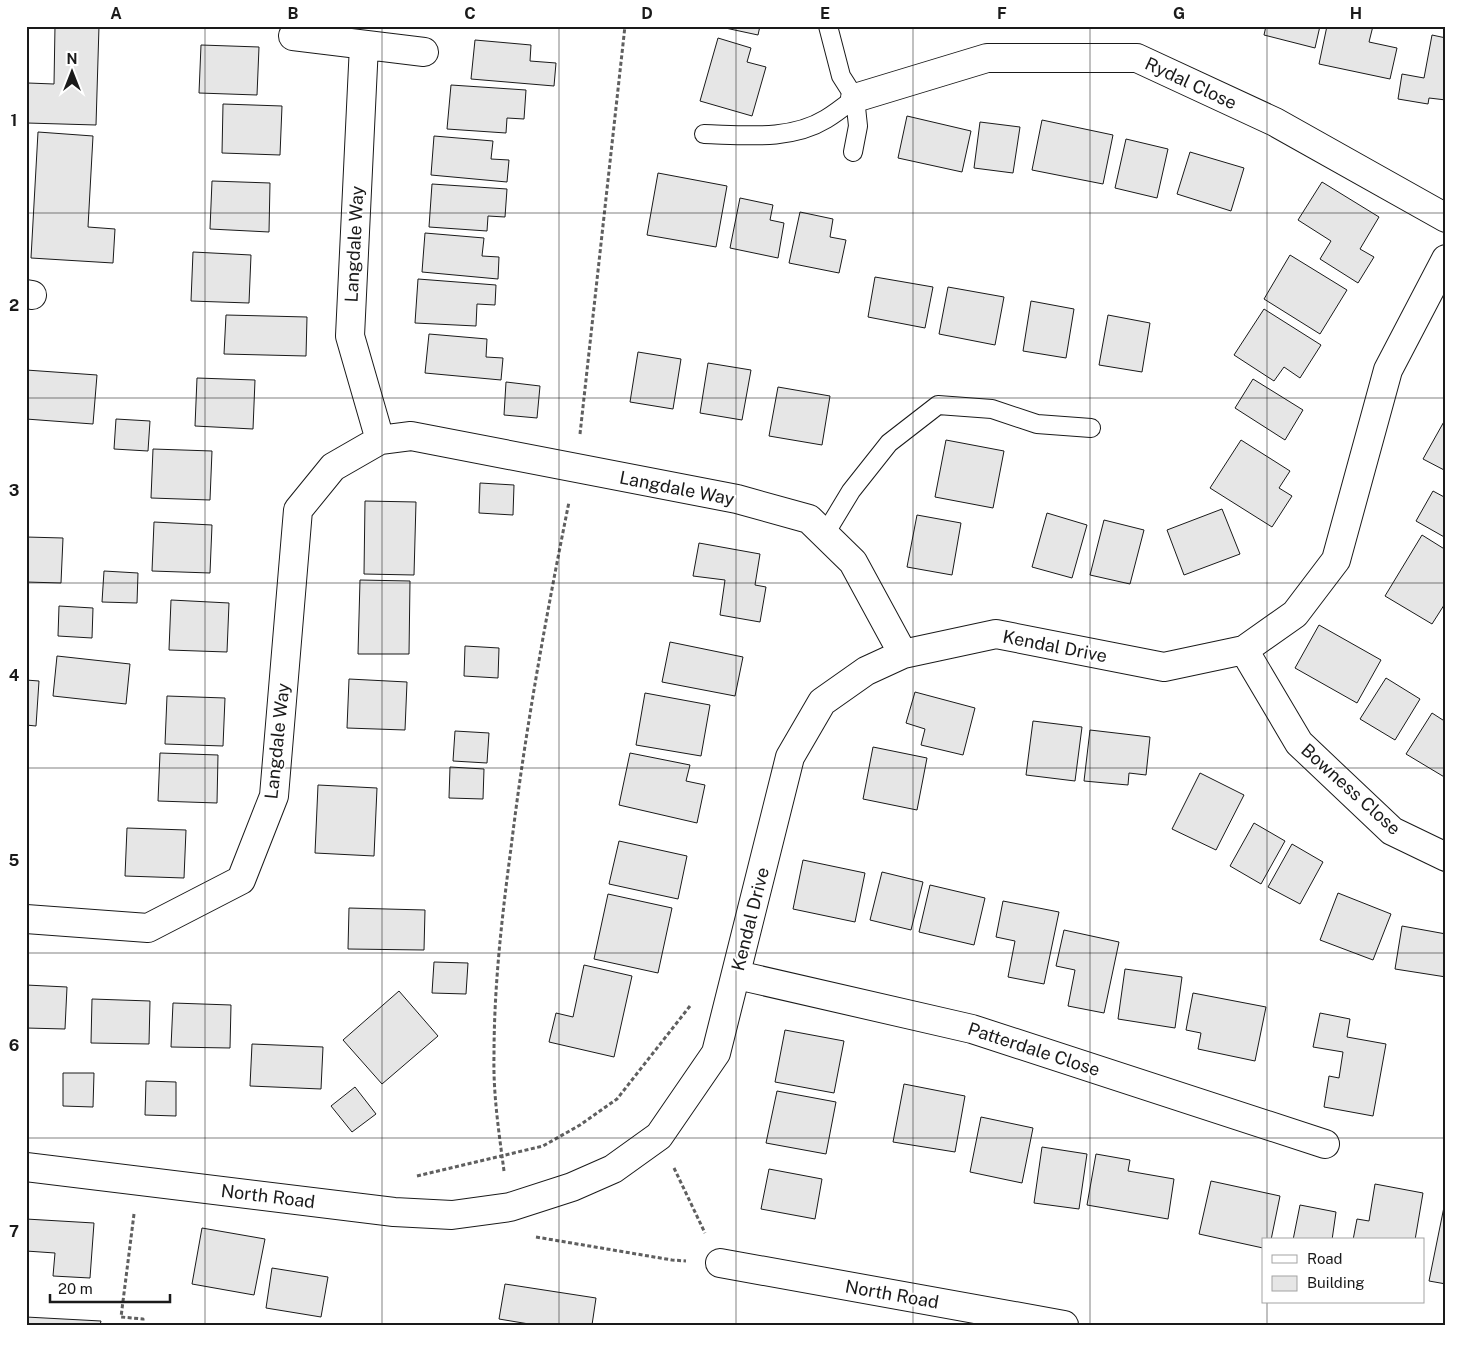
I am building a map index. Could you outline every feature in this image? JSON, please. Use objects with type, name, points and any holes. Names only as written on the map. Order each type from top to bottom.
[{"type":"street","points":[[294,36],[424,52]]},
{"type":"street","name":"Langdale Way","points":[[364,45],[350,336],[380,440]]},
{"type":"street","name":"Rydal Close","points":[[855,98],[987,58],[1137,58],[1275,122],[1446,218]]},
{"type":"street","name":"Kendal Drive","points":[[510,1207],[572,1187],[613,1169],[659,1136],[716,1052],[737,975],[790,757],[822,702],[866,671],[903,654],[996,634],[1164,667],[1244,650],[1295,614],[1336,560],[1388,370],[1446,259]]},
{"type":"street","name":"Langdale Way","points":[[26,918],[148,928],[241,880],[274,796],[298,510],[333,468],[380,440],[411,436],[737,499],[809,519],[853,562],[903,654]]},
{"type":"street","name":"Bowness Close","points":[[1244,650],[1299,743],[1392,831],[1446,857]]},
{"type":"street","name":"Patterdale Close","points":[[737,975],[972,1029],[1325,1144]]},
{"type":"street","name":"North Road","points":[[26,1167],[394,1212],[452,1215],[510,1207]]},
{"type":"street","name":"North Road","points":[[720,1263],[1064,1325]]},
{"type":"lane","points":[[828,26],[841,76],[855,98],[858,126],[853,152]]},
{"type":"lane","points":[[704,134],[754,136],[797,132],[826,120],[855,98]]},
{"type":"lane","points":[[825,534],[851,491],[889,443],[938,405],[992,409],[1037,424],[1091,428]]},
{"type":"path","points":[[625,26],[576,468],[546,614],[517,801],[500,932],[494,1055],[497,1124],[510,1207],[520,1229],[532,1236],[672,1260],[720,1263],[659,1136]]},
{"type":"path","points":[[408,1178],[543,1146],[580,1125],[617,1099],[695,999]]},
{"type":"path","points":[[138,1180],[121,1317],[143,1319],[143,1325]]},
{"type":"building","points":[[55,26],[99,26],[96,125],[27,123],[28,83],[54,84]]},
{"type":"building","points":[[716,26],[760,26],[758,35]]},
{"type":"building","points":[[1266,26],[1320,26],[1315,48],[1264,35]]},
{"type":"building","points":[[1327,26],[1373,26],[1369,42],[1397,48],[1390,79],[1319,64]]},
{"type":"building","points":[[1432,35],[1446,38],[1446,100],[1429,98],[1428,104],[1398,99],[1402,74],[1424,78]]},
{"type":"building","points":[[718,38],[751,48],[747,62],[766,67],[752,116],[700,101]]},
{"type":"building","points":[[475,40],[531,45],[530,61],[556,63],[554,86],[471,79]]},
{"type":"building","points":[[201,45],[259,47],[257,95],[199,93]]},
{"type":"building","points":[[451,85],[526,90],[524,119],[507,118],[506,133],[447,129]]},
{"type":"building","points":[[223,104],[282,106],[280,155],[222,153]]},
{"type":"building","points":[[907,116],[971,131],[962,172],[898,158]]},
{"type":"building","points":[[1042,120],[1113,135],[1103,184],[1032,170]]},
{"type":"building","points":[[980,122],[1020,127],[1013,173],[974,168]]},
{"type":"building","points":[[38,132],[93,136],[88,227],[115,229],[113,263],[31,258]]},
{"type":"building","points":[[434,136],[493,141],[491,159],[509,160],[507,182],[431,175]]},
{"type":"building","points":[[1126,139],[1168,149],[1157,198],[1115,188]]},
{"type":"building","points":[[1190,152],[1244,168],[1231,211],[1177,194]]},
{"type":"building","points":[[658,173],[727,186],[716,247],[647,235]]},
{"type":"building","points":[[212,181],[270,183],[269,232],[210,229]]},
{"type":"building","points":[[1322,182],[1379,217],[1360,249],[1374,257],[1358,283],[1320,259],[1331,241],[1298,220]]},
{"type":"building","points":[[432,184],[507,189],[505,217],[488,216],[487,231],[429,227]]},
{"type":"building","points":[[740,198],[773,205],[770,220],[784,223],[778,258],[730,248]]},
{"type":"building","points":[[800,212],[833,219],[830,237],[846,240],[839,273],[789,263]]},
{"type":"building","points":[[425,233],[484,238],[482,256],[499,257],[498,279],[422,272]]},
{"type":"building","points":[[193,252],[251,255],[249,303],[191,301]]},
{"type":"building","points":[[1290,255],[1347,290],[1320,334],[1264,299]]},
{"type":"building","points":[[875,277],[933,287],[925,328],[868,317]]},
{"type":"building","points":[[418,279],[496,285],[495,305],[477,304],[476,326],[415,323]]},
{"type":"building","points":[[948,287],[1004,297],[995,345],[939,334]]},
{"type":"building","points":[[1031,301],[1074,309],[1066,358],[1023,351]]},
{"type":"building","points":[[1264,309],[1321,345],[1300,378],[1284,367],[1274,381],[1234,355]]},
{"type":"building","points":[[226,315],[307,317],[306,356],[224,354]]},
{"type":"building","points":[[1108,315],[1150,323],[1142,372],[1099,365]]},
{"type":"building","points":[[429,334],[487,339],[486,357],[503,358],[501,380],[425,373]]},
{"type":"building","points":[[638,352],[681,359],[673,409],[630,402]]},
{"type":"building","points":[[708,363],[751,370],[742,420],[700,413]]},
{"type":"building","points":[[26,370],[97,375],[93,424],[26,419]]},
{"type":"building","points":[[197,378],[255,380],[253,429],[195,426]]},
{"type":"building","points":[[1253,379],[1303,410],[1285,440],[1235,408]]},
{"type":"building","points":[[506,382],[540,386],[537,418],[504,415]]},
{"type":"building","points":[[778,387],[830,396],[822,445],[769,436]]},
{"type":"building","points":[[1446,418],[1446,471],[1423,459]]},
{"type":"building","points":[[116,419],[150,421],[148,451],[114,449]]},
{"type":"building","points":[[946,440],[1004,451],[993,508],[935,497]]},
{"type":"building","points":[[1241,440],[1290,471],[1279,488],[1292,496],[1272,527],[1210,488]]},
{"type":"building","points":[[153,449],[212,451],[210,500],[151,498]]},
{"type":"building","points":[[480,483],[514,485],[513,515],[479,513]]},
{"type":"building","points":[[1433,491],[1446,498],[1446,538],[1416,521]]},
{"type":"building","points":[[365,501],[416,502],[414,575],[364,574]]},
{"type":"building","points":[[1222,509],[1240,554],[1184,575],[1167,530]]},
{"type":"building","points":[[1047,513],[1087,525],[1072,578],[1032,567]]},
{"type":"building","points":[[917,515],[961,523],[952,575],[907,567]]},
{"type":"building","points":[[1104,520],[1144,530],[1130,584],[1090,575]]},
{"type":"building","points":[[154,522],[212,525],[210,573],[152,571]]},
{"type":"building","points":[[1422,535],[1446,550],[1446,602],[1432,624],[1385,596]]},
{"type":"building","points":[[26,537],[63,538],[61,583],[26,582]]},
{"type":"building","points":[[699,543],[760,554],[755,585],[766,587],[760,622],[720,615],[725,580],[693,576]]},
{"type":"building","points":[[104,571],[138,573],[137,603],[102,602]]},
{"type":"building","points":[[360,580],[410,581],[409,654],[358,654]]},
{"type":"building","points":[[171,600],[229,603],[227,652],[169,650]]},
{"type":"building","points":[[59,606],[93,608],[92,638],[58,636]]},
{"type":"building","points":[[1319,625],[1381,660],[1357,703],[1295,668]]},
{"type":"building","points":[[670,642],[743,657],[735,696],[662,682]]},
{"type":"building","points":[[465,646],[499,648],[498,678],[464,676]]},
{"type":"building","points":[[57,656],[130,664],[126,704],[53,696]]},
{"type":"building","points":[[1386,678],[1420,699],[1395,740],[1360,719]]},
{"type":"building","points":[[349,679],[407,682],[405,730],[347,728]]},
{"type":"building","points":[[26,680],[39,681],[36,726],[26,725]]},
{"type":"building","points":[[915,692],[975,708],[963,755],[921,745],[925,729],[906,723]]},
{"type":"building","points":[[645,693],[710,705],[701,756],[636,745]]},
{"type":"building","points":[[167,696],[225,698],[223,746],[165,744]]},
{"type":"building","points":[[1432,713],[1446,722],[1446,778],[1406,754]]},
{"type":"building","points":[[1033,721],[1082,727],[1075,781],[1026,775]]},
{"type":"building","points":[[1090,730],[1150,737],[1146,775],[1129,773],[1128,785],[1084,781]]},
{"type":"building","points":[[455,731],[489,733],[487,763],[453,761]]},
{"type":"building","points":[[873,747],[927,758],[917,810],[863,799]]},
{"type":"building","points":[[160,753],[218,755],[217,803],[158,801]]},
{"type":"building","points":[[630,753],[690,765],[686,781],[705,785],[697,823],[619,805]]},
{"type":"building","points":[[450,767],[484,769],[483,799],[449,798]]},
{"type":"building","points":[[1200,773],[1244,795],[1216,850],[1172,829]]},
{"type":"building","points":[[318,785],[377,788],[374,856],[315,853]]},
{"type":"building","points":[[1254,823],[1285,841],[1261,884],[1230,866]]},
{"type":"building","points":[[127,828],[186,830],[184,878],[125,876]]},
{"type":"building","points":[[619,841],[687,856],[678,899],[609,884]]},
{"type":"building","points":[[1292,844],[1323,862],[1300,904],[1268,887]]},
{"type":"building","points":[[803,860],[865,873],[855,922],[793,909]]},
{"type":"building","points":[[882,872],[923,882],[911,930],[870,920]]},
{"type":"building","points":[[930,885],[985,898],[974,945],[919,932]]},
{"type":"building","points":[[1338,893],[1391,914],[1373,960],[1320,940]]},
{"type":"building","points":[[608,894],[672,908],[658,973],[594,959]]},
{"type":"building","points":[[1003,901],[1059,912],[1044,984],[1008,977],[1015,941],[996,937]]},
{"type":"building","points":[[349,908],[425,910],[424,950],[348,949]]},
{"type":"building","points":[[1402,926],[1446,934],[1446,977],[1395,969]]},
{"type":"building","points":[[1064,930],[1119,942],[1104,1013],[1068,1006],[1075,970],[1056,966]]},
{"type":"building","points":[[434,962],[468,963],[466,994],[432,993]]},
{"type":"building","points":[[584,965],[632,976],[614,1057],[549,1042],[556,1013],[573,1017]]},
{"type":"building","points":[[1125,969],[1182,977],[1175,1028],[1118,1019]]},
{"type":"building","points":[[26,985],[67,987],[65,1029],[26,1028]]},
{"type":"building","points":[[399,991],[438,1036],[382,1084],[343,1040]]},
{"type":"building","points":[[1193,993],[1266,1007],[1255,1061],[1198,1049],[1201,1033],[1186,1030]]},
{"type":"building","points":[[92,999],[150,1001],[149,1044],[91,1043]]},
{"type":"building","points":[[173,1003],[231,1005],[230,1048],[171,1047]]},
{"type":"building","points":[[1320,1013],[1350,1019],[1347,1037],[1386,1044],[1373,1116],[1324,1107],[1329,1076],[1339,1078],[1343,1052],[1313,1047]]},
{"type":"building","points":[[785,1030],[844,1041],[834,1093],[775,1082]]},
{"type":"building","points":[[252,1044],[323,1047],[321,1089],[250,1086]]},
{"type":"building","points":[[63,1073],[94,1073],[93,1107],[63,1106]]},
{"type":"building","points":[[146,1081],[176,1082],[176,1116],[145,1115]]},
{"type":"building","points":[[904,1084],[965,1096],[955,1152],[893,1142]]},
{"type":"building","points":[[355,1087],[376,1114],[352,1132],[331,1106]]},
{"type":"building","points":[[777,1091],[836,1102],[826,1154],[766,1143]]},
{"type":"building","points":[[981,1117],[1033,1128],[1022,1183],[970,1172]]},
{"type":"building","points":[[1042,1147],[1087,1154],[1079,1209],[1034,1203]]},
{"type":"building","points":[[1096,1154],[1130,1160],[1128,1171],[1174,1179],[1168,1219],[1087,1205]]},
{"type":"building","points":[[769,1169],[822,1179],[815,1219],[761,1209]]},
{"type":"building","points":[[1211,1181],[1280,1196],[1271,1238],[1262,1238],[1262,1248],[1199,1234]]},
{"type":"building","points":[[1375,1184],[1423,1193],[1415,1238],[1353,1238],[1357,1219],[1369,1221]]},
{"type":"building","points":[[1446,1197],[1446,1284],[1429,1281]]},
{"type":"building","points":[[1300,1205],[1336,1212],[1332,1238],[1293,1238]]},
{"type":"building","points":[[26,1219],[94,1223],[90,1278],[53,1276],[55,1253],[26,1251]]},
{"type":"building","points":[[202,1228],[265,1239],[254,1295],[192,1284]]},
{"type":"building","points":[[272,1268],[328,1277],[321,1317],[266,1308]]},
{"type":"building","points":[[505,1284],[596,1298],[592,1325],[535,1325],[499,1319]]},
{"type":"building","points":[[26,1317],[101,1321],[100,1325],[26,1325]]}]
